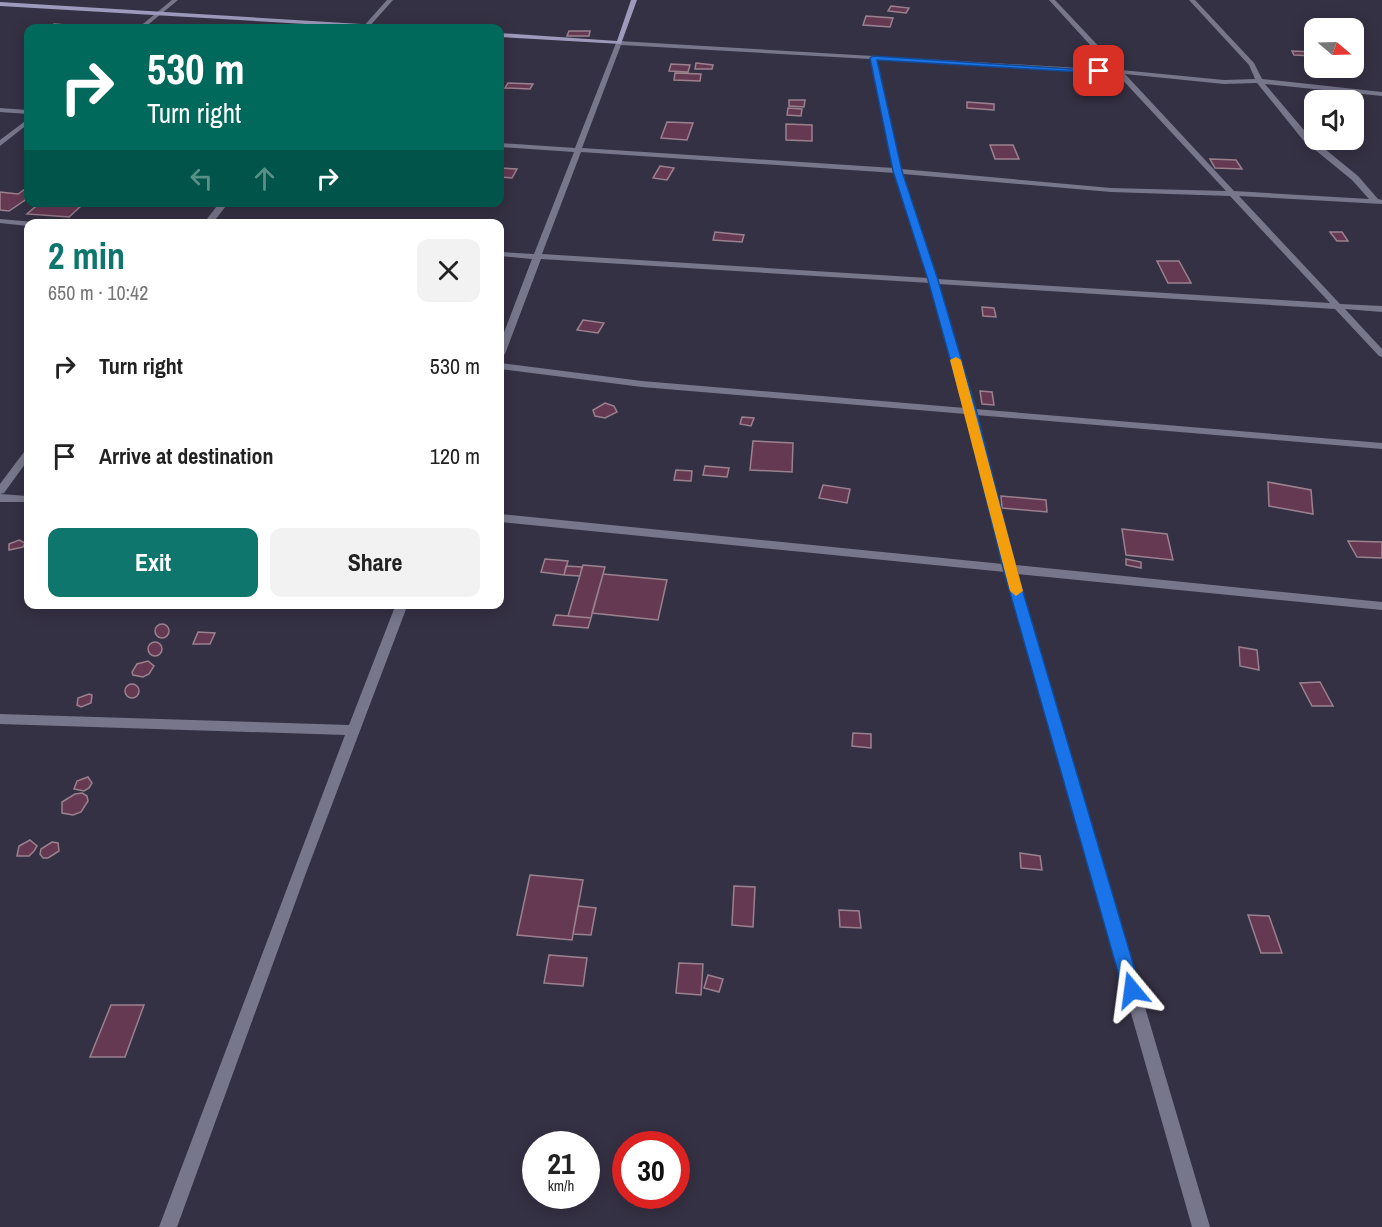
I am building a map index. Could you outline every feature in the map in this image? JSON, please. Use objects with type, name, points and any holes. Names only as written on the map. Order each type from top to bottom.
[{"type":"street","points":[[146,24],[175,0]]},
{"type":"street","points":[[369,24],[390,0]]},
{"type":"street","points":[[504,344],[634,0]]},
{"type":"street","points":[[1052,0],[1382,354]]},
{"type":"street","points":[[1192,0],[1252,64],[1259,81],[1306,138],[1355,178],[1379,202]]},
{"type":"street","points":[[0,4],[307,24]]},
{"type":"street","points":[[504,35],[1121,72],[1224,82],[1259,81],[1382,94]]},
{"type":"street","points":[[873,58],[898,171],[933,280],[971,413],[1010,568],[1200,1227]]},
{"type":"street","points":[[0,110],[24,112]]},
{"type":"street","points":[[0,144],[24,124]]},
{"type":"street","points":[[504,145],[898,171],[1111,190],[1379,202]]},
{"type":"street","points":[[211,219],[221,207]]},
{"type":"street","points":[[0,221],[24,223]]},
{"type":"street","points":[[504,254],[1382,309]]},
{"type":"street","points":[[504,367],[642,384],[1382,446]]},
{"type":"street","points":[[0,491],[24,459]]},
{"type":"street","points":[[0,498],[24,499]]},
{"type":"street","points":[[504,518],[1382,606]]},
{"type":"street","points":[[168,1227],[400,609]]},
{"type":"street","points":[[0,718],[354,730]]},
{"type":"building","points":[[891,6],[909,8],[906,13],[888,11]]},
{"type":"building","points":[[866,16],[893,18],[890,27],[863,25]]},
{"type":"building","points":[[569,31],[590,31],[589,36],[567,36]]},
{"type":"building","points":[[1292,51],[1304,52],[1304,56],[1294,55]]},
{"type":"building","points":[[696,63],[713,65],[712,69],[695,69]]},
{"type":"building","points":[[671,64],[690,65],[688,72],[669,71]]},
{"type":"building","points":[[675,73],[701,74],[700,81],[674,80]]},
{"type":"building","points":[[508,83],[533,84],[530,89],[505,88]]},
{"type":"building","points":[[789,100],[805,100],[804,107],[789,106]]},
{"type":"building","points":[[967,102],[994,104],[994,110],[967,108]]},
{"type":"building","points":[[788,108],[802,109],[801,116],[787,115]]},
{"type":"building","points":[[667,122],[693,123],[687,140],[661,138]]},
{"type":"building","points":[[786,124],[812,125],[812,141],[786,140]]},
{"type":"building","points":[[990,145],[1013,145],[1019,159],[995,159]]},
{"type":"building","points":[[1210,159],[1236,160],[1242,169],[1215,168]]},
{"type":"building","points":[[660,166],[674,168],[667,180],[653,178]]},
{"type":"building","points":[[504,168],[517,169],[512,178],[504,177]]},
{"type":"building","points":[[24,190],[24,201],[9,211],[0,210],[0,192],[18,194]]},
{"type":"building","points":[[35,207],[80,207],[69,217],[27,214]]},
{"type":"building","points":[[715,232],[744,235],[742,242],[713,240]]},
{"type":"building","points":[[1330,232],[1342,232],[1348,241],[1337,241]]},
{"type":"building","points":[[1157,261],[1179,261],[1191,283],[1168,283]]},
{"type":"building","points":[[982,307],[994,308],[996,317],[983,316]]},
{"type":"building","points":[[583,320],[604,323],[598,333],[577,330]]},
{"type":"building","points":[[980,391],[992,392],[994,405],[982,404]]},
{"type":"building","points":[[605,403],[614,406],[617,412],[605,418],[595,416],[593,410]]},
{"type":"building","points":[[742,417],[754,418],[751,426],[740,424]]},
{"type":"building","points":[[753,441],[793,443],[792,472],[750,470]]},
{"type":"building","points":[[705,466],[729,468],[727,477],[703,475]]},
{"type":"building","points":[[676,470],[692,471],[691,481],[674,480]]},
{"type":"building","points":[[1268,482],[1311,490],[1313,514],[1269,506]]},
{"type":"building","points":[[823,485],[850,489],[847,503],[819,498]]},
{"type":"building","points":[[1001,496],[1046,500],[1047,512],[1002,508]]},
{"type":"building","points":[[1122,529],[1167,534],[1173,560],[1126,555]]},
{"type":"building","points":[[19,540],[24,542],[23,547],[9,550],[9,544]]},
{"type":"building","points":[[1348,541],[1382,542],[1382,558],[1357,557]]},
{"type":"building","points":[[545,559],[568,561],[564,575],[541,572]]},
{"type":"building","points":[[1126,559],[1141,562],[1141,568],[1126,565]]},
{"type":"building","points":[[583,565],[605,567],[591,618],[568,616]]},
{"type":"building","points":[[566,566],[582,567],[580,576],[564,575]]},
{"type":"building","points":[[603,574],[667,580],[658,620],[592,613]]},
{"type":"building","points":[[556,615],[591,618],[588,628],[553,625]]},
{"type":"building","points":[[162,624],[167,626],[169,631],[167,636],[162,638],[157,636],[155,631],[157,626]]},
{"type":"building","points":[[198,632],[215,633],[210,644],[193,644]]},
{"type":"building","points":[[155,642],[160,644],[162,649],[160,654],[155,656],[150,654],[148,649],[150,644]]},
{"type":"building","points":[[1239,647],[1257,650],[1259,670],[1240,666]]},
{"type":"building","points":[[148,661],[154,666],[149,674],[143,677],[133,675],[132,672],[137,664]]},
{"type":"building","points":[[1320,682],[1333,706],[1312,706],[1300,683]]},
{"type":"building","points":[[132,684],[137,686],[139,691],[137,696],[132,698],[127,696],[125,691],[127,686]]},
{"type":"building","points":[[92,695],[91,703],[81,707],[77,705],[78,698]]},
{"type":"building","points":[[853,733],[871,734],[871,748],[852,746]]},
{"type":"building","points":[[88,777],[92,783],[89,788],[84,791],[74,789],[77,781]]},
{"type":"building","points":[[82,793],[87,796],[88,801],[81,812],[73,815],[62,813],[62,802],[75,794]]},
{"type":"building","points":[[30,840],[37,846],[34,851],[29,856],[17,856],[19,846]]},
{"type":"building","points":[[52,842],[58,843],[59,851],[48,858],[43,858],[40,854],[41,849]]},
{"type":"building","points":[[1020,853],[1040,856],[1042,870],[1021,868]]},
{"type":"building","points":[[530,875],[583,880],[572,940],[517,935]]},
{"type":"building","points":[[734,886],[755,887],[753,927],[732,925]]},
{"type":"building","points":[[578,906],[596,908],[591,935],[573,934]]},
{"type":"building","points":[[839,910],[859,911],[861,928],[840,927]]},
{"type":"building","points":[[1248,915],[1269,916],[1282,953],[1261,953]]},
{"type":"building","points":[[549,955],[587,958],[583,986],[544,983]]},
{"type":"building","points":[[679,963],[703,964],[701,995],[676,993]]},
{"type":"building","points":[[708,975],[723,979],[719,992],[704,988]]},
{"type":"building","points":[[111,1005],[144,1005],[125,1057],[90,1057]]},
{"type":"slow traffic","points":[[956,360],[1016,591]]},
{"type":"route","points":[[1099,71],[873,58],[898,171],[933,280],[971,413],[1010,568],[1132,990]]}]
